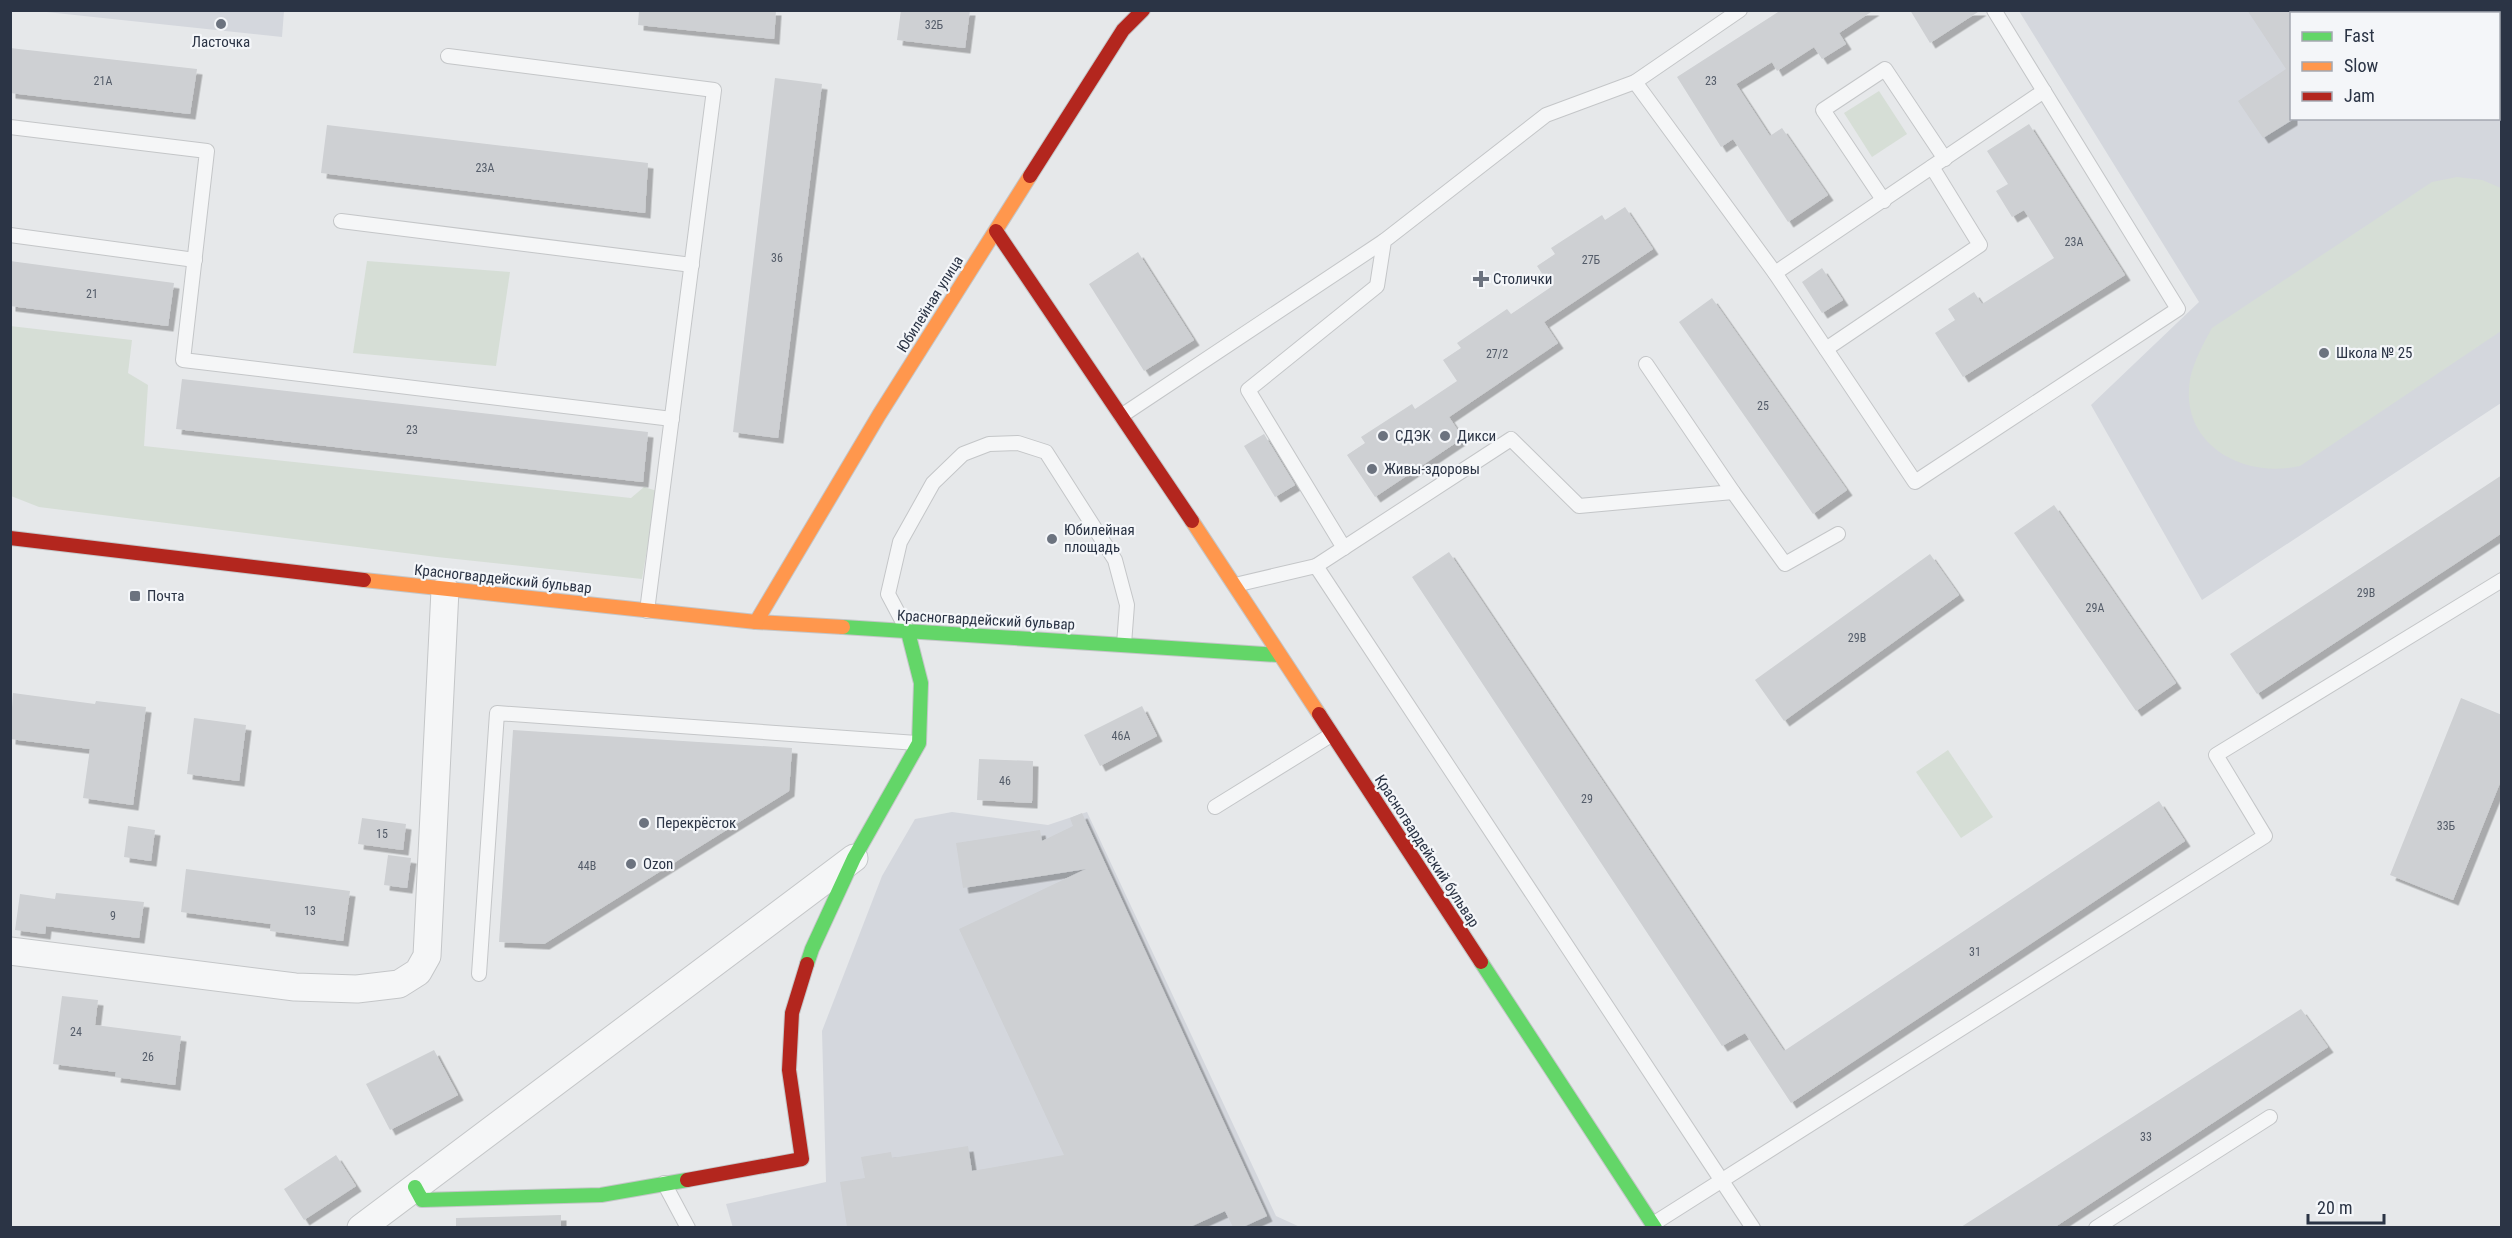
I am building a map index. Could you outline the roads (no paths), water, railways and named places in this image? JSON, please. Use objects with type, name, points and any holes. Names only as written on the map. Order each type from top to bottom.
[{"type":"street","name":"Юбилейная улица","points":[[756,622],[879,415],[996,231],[1124,20],[1143,10]]},
{"type":"street","points":[[996,231],[1235,585],[1278,655]]},
{"type":"street","name":"Красногвардейский бульвар","points":[[10,538],[445,590],[756,622],[1278,655],[1654,1226]]},
{"type":"street","points":[[10,951],[295,987],[357,988],[399,984],[418,972],[428,956],[445,590]]},
{"type":"street","points":[[415,1187],[422,1200],[601,1195],[802,1159],[789,1070],[792,1013],[812,949],[854,858],[920,743],[921,683],[908,632]]},
{"type":"street","points":[[361,1227],[854,858]]},
{"type":"lane","points":[[1121,416],[1384,241],[1546,115],[1635,82],[1740,10]]},
{"type":"lane","points":[[1635,82],[1775,273],[1915,482],[2178,309],[1994,10]]},
{"type":"lane","points":[[448,56],[714,90],[647,611]]},
{"type":"lane","points":[[1884,201],[1823,110],[1885,69],[1944,159]]},
{"type":"lane","points":[[1775,273],[2044,91]]},
{"type":"lane","points":[[10,127],[207,152],[183,360],[672,419]]},
{"type":"lane","points":[[1826,349],[1980,245],[1932,167]]},
{"type":"lane","points":[[341,221],[692,265]]},
{"type":"lane","points":[[10,235],[195,260]]},
{"type":"lane","points":[[1344,548],[1248,390],[1377,286],[1384,241]]},
{"type":"lane","points":[[1646,364],[1785,564],[1838,534]]},
{"type":"lane","points":[[1235,585],[1316,566],[1511,439],[1579,506],[1733,492]]},
{"type":"lane","points":[[908,632],[888,594],[900,542],[933,483],[963,454],[989,444],[1018,442],[1046,452],[1115,560],[1127,605],[1124,644]]},
{"type":"lane","points":[[1316,566],[1753,1227]]},
{"type":"lane","points":[[1654,1226],[1722,1180],[2265,836],[2216,755],[2502,580]]},
{"type":"lane","points":[[479,974],[497,713],[920,743]]},
{"type":"lane","points":[[1215,807],[1331,735]]},
{"type":"lane","points":[[2096,1227],[2270,1117]]},
{"type":"lane","points":[[664,1183],[688,1227]]},
{"type":"place","name":"Ласточка","points":[[221,24]]},
{"type":"place","name":"Столички","points":[[1481,279]]},
{"type":"place","name":"Школа № 25","points":[[2324,353]]},
{"type":"place","name":"СДЭК","points":[[1383,436]]},
{"type":"place","name":"Дикси","points":[[1445,436]]},
{"type":"place","name":"Живы-здоровы","points":[[1372,469]]},
{"type":"place","name":"Юбилейная площадь","points":[[1052,539]]},
{"type":"place","name":"Почта","points":[[135,596]]},
{"type":"place","name":"Перекрёсток","points":[[644,823]]},
{"type":"place","name":"Ozon","points":[[631,864]]}]
